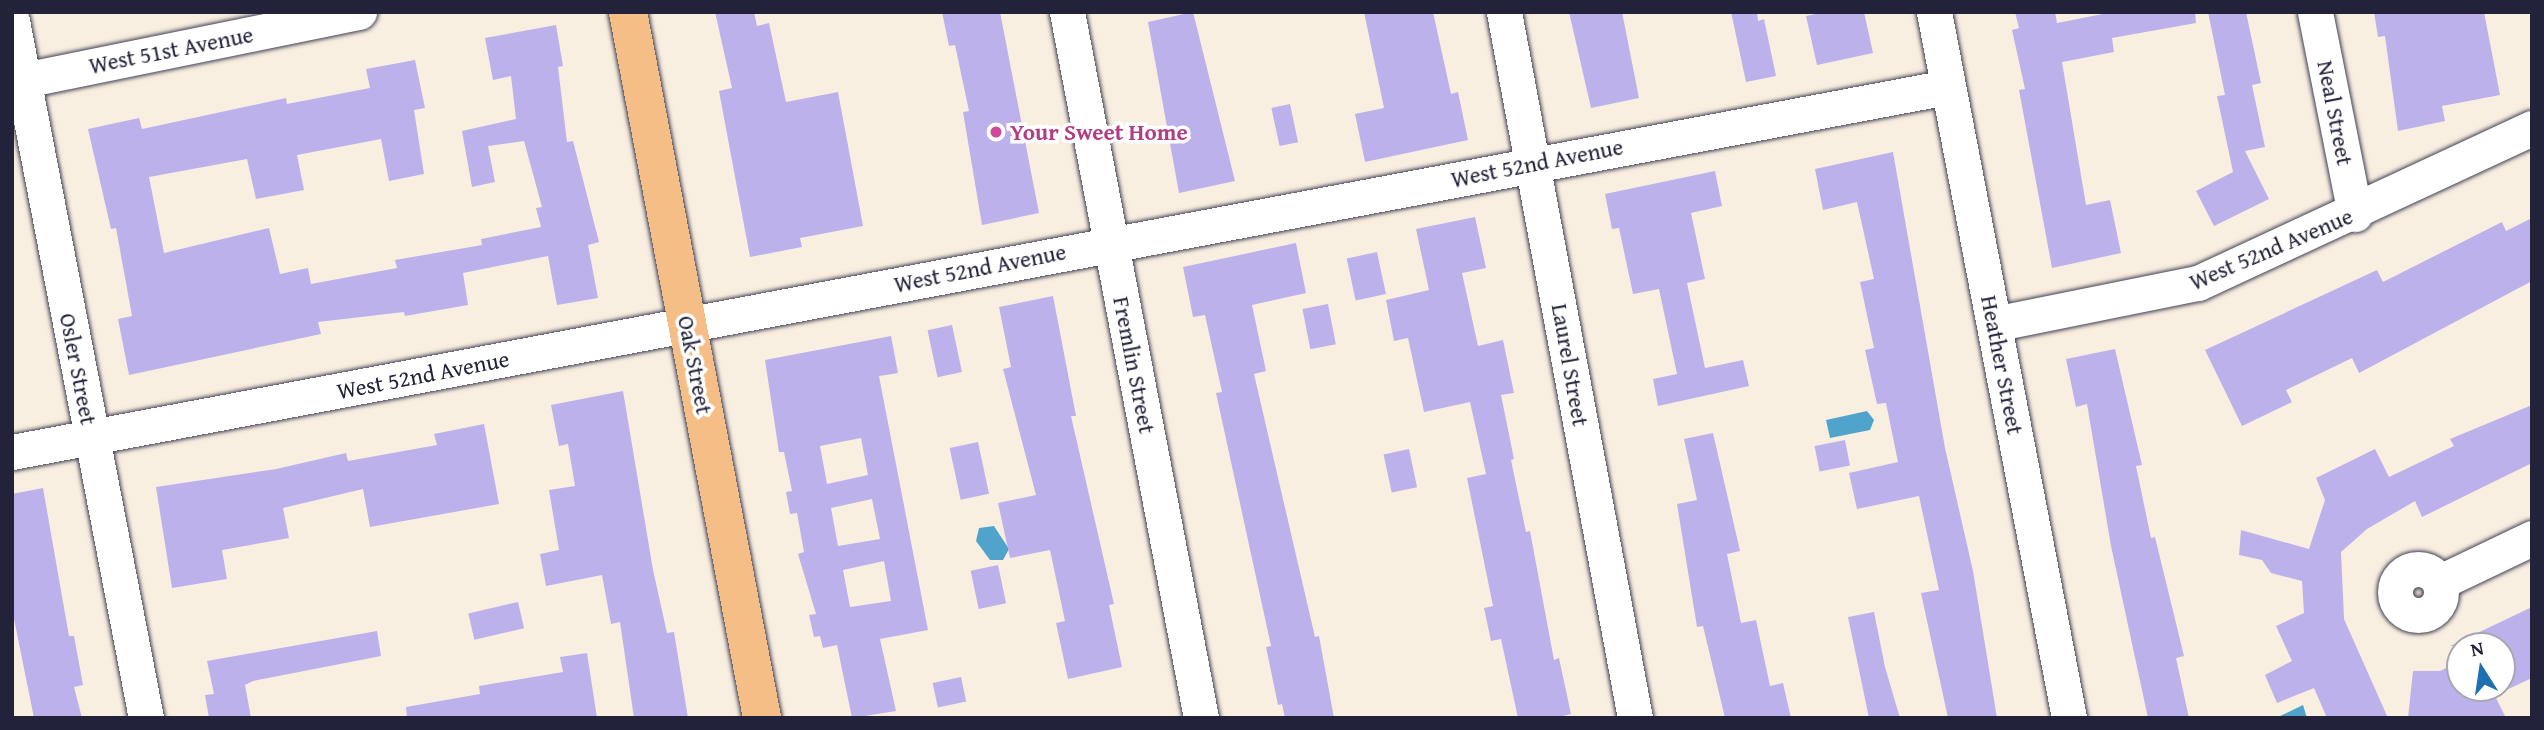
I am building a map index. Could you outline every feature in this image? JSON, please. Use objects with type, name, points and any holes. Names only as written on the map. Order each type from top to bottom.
[{"type":"main road","name":"Oak Street","points":[[628,12],[762,718]]},
{"type":"street","name":"West 51st Avenue","points":[[24,80],[359,12]]},
{"type":"street","name":"Fremlin Street","points":[[1067,12],[1201,718]]},
{"type":"street","name":"Laurel Street","points":[[1504,12],[1635,718]]},
{"type":"street","name":"Heather Street","points":[[1934,12],[2069,718]]},
{"type":"street","name":"Neal Street","points":[[2315,12],[2355,214]]},
{"type":"street","name":"Osler Street","points":[[12,21],[146,718]]},
{"type":"street","name":"West 52nd Avenue","points":[[12,452],[686,322],[1948,86]]},
{"type":"street","name":"West 52nd Avenue","points":[[1994,324],[2198,283],[2355,214],[2532,128]]},
{"type":"street","points":[[2440,582],[2532,538]]},
{"type":"water","points":[[1867,411],[1874,420],[1870,430],[1830,438],[1826,420]]},
{"type":"water","points":[[994,526],[1009,549],[1003,560],[990,560],[976,541],[979,528]]},
{"type":"water","points":[[2303,705],[2307,718],[2278,718],[2278,717]]},
{"type":"building","points":[[715,12],[754,12],[757,26],[769,23],[786,102],[838,92],[863,226],[800,238],[802,247],[750,257],[719,91],[732,88]]},
{"type":"building","points":[[942,12],[1000,12],[1039,213],[982,225],[963,112],[969,111],[955,45],[949,46]]},
{"type":"building","points":[[1193,12],[1235,181],[1179,193],[1148,22]]},
{"type":"building","points":[[1364,12],[1433,12],[1451,94],[1458,92],[1468,140],[1365,162],[1355,114],[1384,108]]},
{"type":"building","points":[[1569,12],[1622,12],[1639,98],[1591,108]]},
{"type":"building","points":[[1731,12],[1757,12],[1758,21],[1764,19],[1776,76],[1746,82]]},
{"type":"building","points":[[1826,12],[1864,12],[1873,53],[1817,65],[1806,16]]},
{"type":"building","points":[[2015,12],[2055,12],[2057,23],[2113,12],[2195,12],[2196,23],[2112,38],[2114,52],[2062,62],[2086,205],[2110,200],[2121,253],[2052,268],[2019,90],[2025,89],[2012,30],[2019,28]]},
{"type":"building","points":[[2208,12],[2246,12],[2261,83],[2252,85],[2265,147],[2245,151],[2269,199],[2214,226],[2196,191],[2233,172],[2217,96],[2225,95]]},
{"type":"building","points":[[2374,12],[2484,12],[2500,95],[2442,106],[2445,121],[2398,131],[2385,36],[2378,37]]},
{"type":"building","points":[[556,25],[563,66],[558,67],[567,142],[573,141],[599,242],[588,245],[598,298],[557,305],[548,256],[463,273],[468,305],[405,316],[404,312],[318,322],[321,334],[129,375],[118,319],[132,316],[116,228],[111,229],[88,129],[139,118],[142,129],[286,98],[287,104],[370,88],[366,69],[415,60],[425,108],[414,110],[424,174],[389,181],[381,139],[297,155],[304,190],[256,199],[247,159],[149,177],[164,253],[269,228],[280,274],[308,268],[311,284],[397,268],[395,260],[482,245],[481,239],[541,227],[536,208],[542,207],[524,141],[488,146],[495,182],[472,187],[462,131],[516,119],[511,76],[493,80],[485,38]]},
{"type":"building","points":[[1290,104],[1298,142],[1280,146],[1271,108]]},
{"type":"building","points":[[1893,152],[1945,448],[1973,571],[1997,718],[1948,718],[1921,593],[1939,590],[1919,496],[1857,509],[1849,473],[1898,462],[1886,403],[1877,404],[1865,350],[1874,348],[1860,282],[1874,279],[1857,202],[1823,210],[1815,169]]},
{"type":"building","points":[[1715,171],[1722,206],[1691,213],[1705,279],[1687,283],[1705,368],[1743,360],[1749,386],[1658,406],[1653,379],[1677,374],[1659,289],[1633,294],[1619,228],[1612,229],[1605,194]]},
{"type":"building","points":[[1475,217],[1486,268],[1462,273],[1478,346],[1503,340],[1514,393],[1501,395],[1514,459],[1511,460],[1526,532],[1530,531],[1554,660],[1559,658],[1571,714],[1554,718],[1518,718],[1501,639],[1491,641],[1484,608],[1493,606],[1467,478],[1486,474],[1470,402],[1424,412],[1408,338],[1394,341],[1386,300],[1429,290],[1416,229]]},
{"type":"building","points":[[2532,218],[2532,281],[2359,373],[2352,358],[2286,390],[2292,402],[2242,426],[2205,350],[2377,270],[2383,282],[2502,222],[2506,231]]},
{"type":"building","points":[[1296,243],[1306,293],[1252,305],[1266,371],[1254,374],[1315,637],[1319,636],[1334,718],[1285,718],[1282,704],[1278,705],[1266,647],[1271,646],[1216,393],[1222,392],[1205,315],[1193,317],[1183,267]]},
{"type":"building","points":[[1377,252],[1386,294],[1356,301],[1347,258]]},
{"type":"building","points":[[1053,296],[1076,416],[1071,416],[1114,604],[1109,605],[1122,667],[1068,679],[1056,623],[1065,621],[1050,550],[1010,558],[998,503],[1036,495],[1003,369],[1011,367],[999,307]]},
{"type":"building","points":[[1328,304],[1336,344],[1310,349],[1302,309]]},
{"type":"building","points":[[952,325],[962,372],[938,377],[928,330]]},
{"type":"building","points":[[891,336],[898,373],[879,376],[928,630],[880,639],[896,711],[852,718],[837,645],[823,648],[820,636],[814,637],[809,615],[816,614],[798,554],[804,552],[797,513],[790,514],[786,492],[792,491],[784,452],[779,452],[765,360]],"holes":[[[861,438],[868,475],[827,484],[820,446]],[[872,499],[880,539],[838,546],[831,508]],[[884,561],[891,601],[850,607],[843,570]]]},
{"type":"building","points":[[2115,349],[2142,465],[2136,466],[2151,538],[2155,537],[2184,656],[2176,658],[2189,718],[2148,718],[2111,546],[2087,404],[2076,407],[2066,359]]},
{"type":"building","points":[[623,391],[653,570],[667,633],[674,632],[688,718],[634,718],[620,622],[611,624],[602,575],[546,586],[540,554],[559,550],[549,490],[575,486],[568,444],[559,446],[551,405]]},
{"type":"building","points":[[2532,405],[2532,463],[2422,517],[2415,501],[2367,529],[2341,552],[2344,619],[2388,718],[2327,718],[2314,688],[2277,703],[2265,675],[2292,661],[2276,626],[2304,613],[2302,581],[2271,573],[2262,560],[2239,555],[2241,530],[2309,549],[2325,500],[2316,478],[2375,449],[2389,477],[2454,446],[2450,439]]},
{"type":"building","points":[[484,424],[499,504],[370,527],[363,489],[283,508],[289,538],[222,550],[227,579],[172,588],[156,487],[276,469],[346,453],[348,461],[437,445],[434,434]]},
{"type":"building","points":[[1713,433],[1740,551],[1727,554],[1741,623],[1756,620],[1770,686],[1783,683],[1791,718],[1725,718],[1703,626],[1697,627],[1677,504],[1697,500],[1684,439]]},
{"type":"building","points":[[1845,440],[1850,466],[1820,471],[1815,446]]},
{"type":"building","points":[[978,442],[989,494],[961,500],[950,448]]},
{"type":"building","points":[[1409,449],[1417,487],[1392,493],[1384,454]]},
{"type":"building","points":[[43,488],[69,636],[74,636],[83,685],[74,687],[82,718],[34,718],[12,609],[12,494]]},
{"type":"building","points":[[998,565],[1006,603],[979,609],[971,571]]},
{"type":"building","points":[[518,602],[524,628],[474,640],[468,613]]},
{"type":"building","points":[[2532,607],[2532,678],[2516,685],[2516,632],[2479,632]]},
{"type":"building","points":[[1874,612],[1885,667],[1900,718],[1869,718],[1848,617]]},
{"type":"building","points":[[377,631],[381,656],[253,681],[245,685],[251,718],[209,718],[205,695],[214,694],[207,661]]},
{"type":"building","points":[[587,653],[597,718],[407,718],[406,707],[480,694],[479,686],[563,672],[560,657]]},
{"type":"building","points":[[2446,668],[2446,702],[2498,702],[2506,718],[2408,718],[2413,671],[2440,671]]},
{"type":"building","points":[[961,677],[966,701],[938,707],[933,683]]},
{"type":"place","name":"Your Sweet Home","points":[[996,132]]}]
